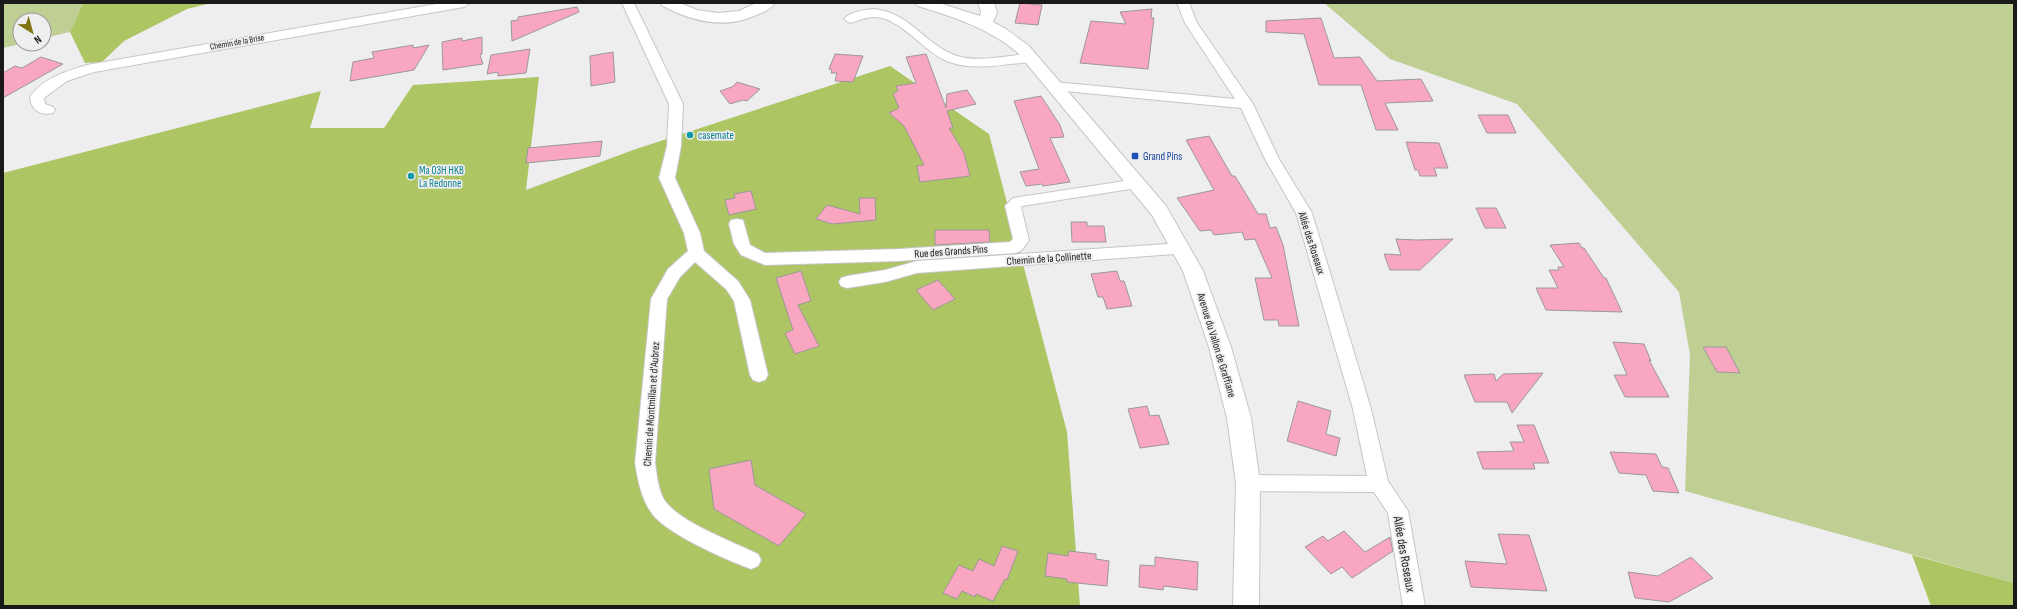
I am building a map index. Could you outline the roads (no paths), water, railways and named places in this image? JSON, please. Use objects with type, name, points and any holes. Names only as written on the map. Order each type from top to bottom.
[{"type":"street","name":"Chemin de la Brise","points":[[48,110],[38,106],[37,97],[48,86],[64,76],[92,68],[464,3]]},
{"type":"street","points":[[628,3],[676,104],[674,146],[667,178],[692,233],[696,252],[702,260],[732,285],[742,300],[759,375]]},
{"type":"street","points":[[668,3],[691,14],[713,18],[734,17],[750,13],[767,3]]},
{"type":"street","name":"Avenue du Vallon de Graffiane","points":[[924,3],[963,8],[1015,42],[1160,211],[1182,249],[1208,310],[1220,347],[1239,418],[1248,483],[1246,606]]},
{"type":"street","points":[[984,23],[989,13],[986,3]]},
{"type":"street","name":"Allée des Roseaux","points":[[1183,3],[1191,22],[1246,104],[1272,159],[1304,213],[1362,410],[1379,484],[1398,511],[1414,606]]},
{"type":"street","points":[[850,18],[867,13],[886,14],[942,54],[955,59],[981,61],[1030,58]]},
{"type":"street","points":[[1054,86],[1246,104]]},
{"type":"street","name":"Rue des Grands Pins","points":[[737,224],[743,247],[749,254],[765,259],[899,255],[1015,247],[1021,240],[1013,206],[1018,202],[1138,184]]},
{"type":"street","name":"Chemin de la Collinette","points":[[846,282],[885,276],[917,267],[1182,249]]},
{"type":"street","name":"Chemin de Montmillan et d'Aubrez","points":[[696,252],[674,273],[659,299],[645,463],[650,489],[659,508],[676,523],[752,560]]},
{"type":"street","points":[[1248,483],[1379,484]]},
{"type":"place","name":"casemate","points":[[690,135]]},
{"type":"place","name":"Grand Pins","points":[[1135,156]]},
{"type":"place","name":"Ma 03H HKB La Redonne","points":[[411,176]]}]
